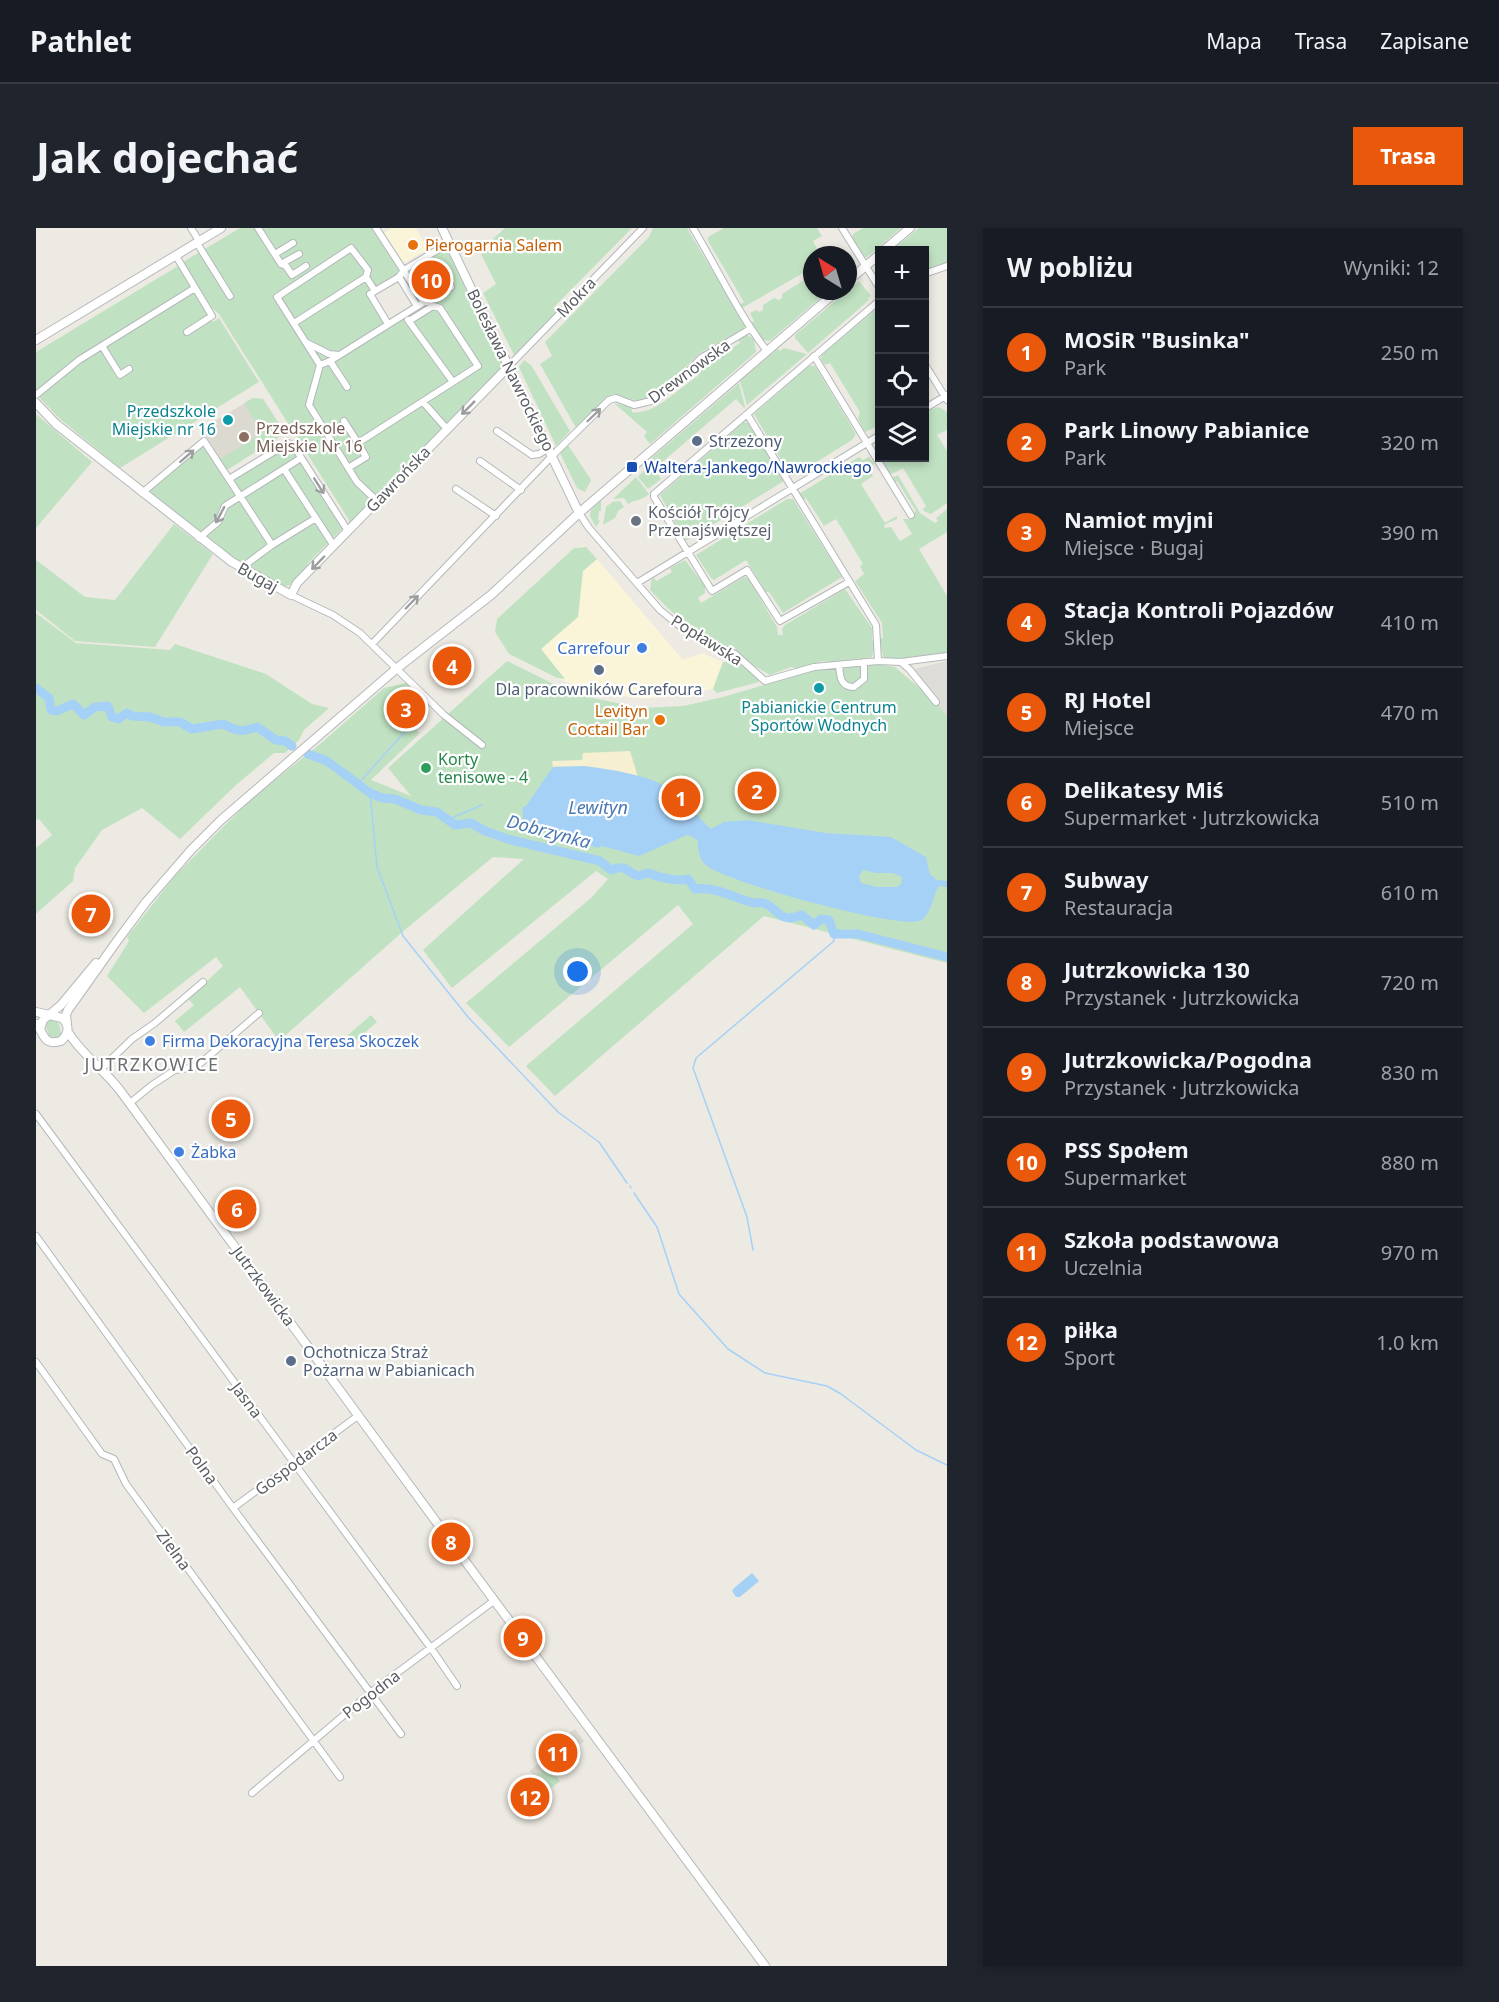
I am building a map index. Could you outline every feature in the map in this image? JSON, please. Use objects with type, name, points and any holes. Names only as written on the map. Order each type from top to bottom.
[{"type":"street","points":[[191,228],[230,296]]},
{"type":"street","points":[[36,340],[221,228]]},
{"type":"street","points":[[258,228],[281,264],[286,266],[291,275],[306,266]]},
{"type":"street","points":[[376,228],[424,302]]},
{"type":"street","name":"Bolesława Nawrockiego","points":[[442,228],[579,513]]},
{"type":"street","name":"Mokra","points":[[509,366],[643,228]]},
{"type":"street","points":[[693,228],[750,329],[767,351]]},
{"type":"street","points":[[842,228],[875,283]]},
{"type":"street","points":[[889,246],[910,228]]},
{"type":"street","points":[[275,254],[293,243]]},
{"type":"street","points":[[388,324],[370,294],[449,243]]},
{"type":"street","points":[[294,323],[366,277],[368,270],[351,248],[277,297],[320,365],[309,405],[348,468],[363,489],[377,501]]},
{"type":"street","points":[[281,264],[298,254]]},
{"type":"street","points":[[176,256],[212,316],[187,332]]},
{"type":"street","points":[[857,274],[875,258]]},
{"type":"street","points":[[929,272],[947,266]]},
{"type":"street","points":[[366,277],[375,291]]},
{"type":"street","points":[[399,277],[417,306]]},
{"type":"street","points":[[320,365],[451,287]]},
{"type":"street","points":[[36,395],[79,360],[195,288]]},
{"type":"street","points":[[117,940],[68,1011],[67,1028],[61,1041],[53,1043],[46,1040],[41,1035],[38,1026],[117,940],[169,874],[221,820],[396,669],[491,595],[579,513],[826,300]]},
{"type":"street","points":[[849,582],[780,621],[747,570],[712,591],[654,499],[654,494],[875,303]]},
{"type":"street","points":[[358,443],[478,366],[440,308],[433,306],[409,321]]},
{"type":"street","points":[[404,315],[453,382]]},
{"type":"street","name":"Drewnowska","points":[[372,644],[521,490],[550,453],[609,400],[616,398],[634,405],[651,400],[680,380],[701,358],[750,329]]},
{"type":"street","points":[[302,336],[316,349],[337,356],[342,353]]},
{"type":"street","points":[[102,346],[120,375],[129,369]]},
{"type":"street","points":[[814,356],[911,515]]},
{"type":"street","points":[[330,361],[347,387]]},
{"type":"street","name":"Gawrońska","points":[[291,594],[297,583],[509,366]]},
{"type":"street","points":[[926,408],[946,398],[929,371]]},
{"type":"street","points":[[423,402],[447,429]]},
{"type":"street","name":"Bugaj","points":[[36,403],[56,424],[199,538],[241,568],[348,623],[445,716],[482,745]]},
{"type":"street","points":[[747,414],[876,625],[878,661]]},
{"type":"street","points":[[344,421],[366,457],[348,468]]},
{"type":"street","points":[[497,431],[532,455],[550,453]]},
{"type":"street","points":[[637,583],[875,437]]},
{"type":"street","points":[[142,493],[204,441],[272,545]]},
{"type":"street","points":[[229,479],[288,442],[302,458],[348,531]]},
{"type":"street","points":[[199,538],[218,522],[225,506],[302,458]]},
{"type":"street","points":[[480,461],[521,490]]},
{"type":"street","points":[[284,469],[334,546]]},
{"type":"street","points":[[456,489],[496,516]]},
{"type":"street","name":"Popławska","points":[[579,513],[589,528],[660,610],[697,637],[735,654],[765,681],[814,667],[878,661],[900,662],[947,656]]},
{"type":"street","points":[[241,568],[272,545],[316,518]]},
{"type":"street","points":[[839,665],[842,681],[854,687],[864,679],[864,662]]},
{"type":"street","points":[[900,662],[910,669],[936,702]]},
{"type":"street","points":[[102,1068],[132,1039],[155,1023],[203,982]]},
{"type":"street","points":[[36,1012],[62,1018],[67,1028]]},
{"type":"street","points":[[130,1103],[175,1070],[196,1066],[259,1013]]},
{"type":"street","name":"Jutrzkowicka","points":[[67,1028],[86,1054],[102,1068],[130,1103],[765,1966]]},
{"type":"street","name":"Jutrzkowicka","points":[[61,1041],[86,1054]]},
{"type":"street","name":"Jasna","points":[[36,1114],[457,1686]]},
{"type":"street","name":"Polna","points":[[36,1236],[233,1509],[401,1734]]},
{"type":"street","name":"Zielna","points":[[36,1362],[102,1454],[114,1459],[126,1484],[340,1777]]},
{"type":"street","name":"Gospodarcza","points":[[233,1509],[359,1415]]},
{"type":"street","name":"Pogodna","points":[[252,1793],[370,1693],[495,1600]]},
{"type":"shaded area","points":[[391,228],[416,228],[428,249],[404,263],[384,233]]},
{"type":"shaded area","name":"Przedszkole Miejskie Nr 16","points":[[253,398],[263,399],[285,433],[227,470],[202,429]]},
{"type":"shaded area","points":[[584,546],[683,660],[702,653],[723,662],[713,689],[644,699],[615,695],[590,690],[556,678],[509,654],[495,632],[497,619],[574,548]]},
{"type":"shaded area","points":[[947,661],[947,716],[910,670]]},
{"type":"shaded area","points":[[575,1729],[584,1741],[572,1750],[571,1748],[535,1777],[530,1771],[553,1750],[559,1747],[562,1750],[568,1744],[564,1737]]},
{"type":"green space","points":[[240,228],[373,228],[399,270],[395,276],[368,294],[388,326],[453,288],[431,257],[447,249],[469,292],[465,294],[484,332],[488,331],[502,359],[501,369],[404,470],[401,468],[383,487],[385,489],[348,528],[349,520],[219,314],[211,307],[183,262]]},
{"type":"green space","points":[[505,228],[632,228],[553,308],[557,313],[514,355],[483,293],[496,284],[481,254],[496,246],[493,239]]},
{"type":"green space","points":[[653,228],[687,228],[746,327],[700,353],[667,385],[640,402],[613,394],[576,428],[540,364],[552,356],[545,342],[649,237]]},
{"type":"green space","points":[[724,228],[817,228],[822,236],[813,241],[816,246],[803,246],[803,273],[742,308],[739,305],[744,302],[708,241],[708,237]]},
{"type":"green space","points":[[863,228],[901,228],[880,246],[875,246],[875,250],[867,257],[863,257],[852,238],[853,234]]},
{"type":"green space","points":[[919,228],[947,228],[947,262],[929,269],[929,246],[897,246]]},
{"type":"green space","points":[[178,266],[213,322],[219,318],[259,382],[120,468],[60,419],[36,394],[36,352]]},
{"type":"green space","points":[[803,281],[803,300],[818,300],[771,340],[763,340],[750,323],[754,321],[750,313],[763,310],[763,305],[774,298],[779,300],[782,294]]},
{"type":"green space","points":[[859,281],[871,296],[869,300],[808,353],[795,335],[836,300],[857,300],[857,283]]},
{"type":"green space","points":[[875,310],[875,427],[865,432],[858,419],[860,412],[830,363],[825,365],[821,359],[822,355]]},
{"type":"green space","points":[[747,335],[754,339],[756,352],[650,444],[644,436],[647,432],[614,403],[631,407],[632,412],[649,410],[698,376],[696,372],[711,358],[724,350],[726,352],[740,343],[738,339]]},
{"type":"green space","points":[[784,348],[807,354],[747,405],[740,381],[778,349],[780,351]]},
{"type":"green space","points":[[524,360],[531,365],[570,431],[556,446],[519,367]]},
{"type":"green space","points":[[809,366],[815,366],[856,434],[852,440],[794,476],[790,475],[754,414]]},
{"type":"green space","points":[[739,383],[745,407],[736,399],[654,469],[661,479],[648,489],[638,477],[647,462]]},
{"type":"green space","points":[[253,398],[263,399],[285,433],[227,470],[220,459],[262,433],[244,403]]},
{"type":"green space","points":[[939,407],[947,412],[947,430],[937,435],[947,451],[947,503],[931,514],[924,511],[926,506],[903,468],[890,475],[882,462],[929,462],[929,410]]},
{"type":"green space","points":[[36,414],[92,462],[36,528]]},
{"type":"green space","points":[[744,422],[748,423],[784,481],[685,540],[660,495]]},
{"type":"green space","points":[[289,445],[343,528],[307,564],[310,567],[293,584],[283,587],[235,559],[149,491],[202,446],[206,448],[228,482]]},
{"type":"green space","points":[[568,445],[591,480],[585,492],[577,488],[560,453]]},
{"type":"green space","points":[[859,457],[863,460],[869,457],[874,463],[870,470],[873,476],[861,484],[885,523],[897,516],[897,519],[884,525],[885,528],[891,527],[900,541],[912,534],[903,519],[914,517],[912,514],[916,511],[897,481],[894,483],[891,478],[898,475],[920,513],[935,523],[938,521],[936,518],[947,509],[947,532],[919,549],[947,596],[947,653],[902,660],[884,659],[879,638],[883,638],[882,623],[855,581],[864,574],[860,566],[863,564],[836,519],[824,526],[806,498],[803,500],[799,494]]},
{"type":"green space","points":[[636,477],[649,494],[628,504],[624,498],[613,499]]},
{"type":"green space","points":[[787,499],[793,499],[842,577],[783,613],[769,592],[766,592],[746,560],[714,580],[696,555]]},
{"type":"green space","points":[[601,500],[598,520],[600,521],[596,527],[590,516],[591,510]]},
{"type":"green space","points":[[620,501],[624,507],[618,511],[615,518],[603,525],[606,507],[612,502]]},
{"type":"green space","points":[[174,524],[213,554],[155,647],[75,641],[36,610],[36,560],[85,597],[115,600]]},
{"type":"green space","points":[[586,547],[597,559],[583,571],[578,617],[541,649],[565,679],[557,678],[509,654],[495,632],[497,619],[574,548]]},
{"type":"green space","points":[[685,560],[705,586],[705,593],[698,598],[701,603],[744,577],[748,578],[777,627],[778,635],[783,635],[782,629],[785,625],[845,589],[872,628],[872,640],[875,644],[872,657],[822,661],[798,669],[791,667],[770,675],[735,653],[736,648],[711,640],[689,626],[650,590],[652,577],[657,581],[672,572],[670,568]]},
{"type":"green space","points":[[36,613],[76,643],[170,650],[175,644],[266,674],[312,704],[329,708],[304,730],[299,740],[285,753],[274,753],[236,785],[180,839],[142,808],[102,830],[75,868],[73,881],[36,914],[36,848],[52,835],[39,819],[36,820]]},
{"type":"green space","points":[[507,661],[568,691],[642,708],[683,706],[816,670],[870,663],[895,667],[936,702],[947,716],[947,963],[764,916],[555,1096],[526,1066],[693,924],[678,905],[509,1047],[466,1003],[591,898],[608,879],[596,871],[452,988],[423,950],[524,859],[493,857],[407,928],[279,1041],[240,987],[184,1032],[175,1021],[194,1005],[188,999],[223,966],[216,957],[144,1013],[107,976],[129,941],[127,937],[175,876],[262,790],[319,745],[384,688],[406,683],[409,686],[390,707],[420,733],[371,780],[411,796],[388,768]]},
{"type":"green space","points":[[723,662],[744,667],[753,673],[759,682],[717,693],[713,689]]},
{"type":"green space","points":[[371,1015],[377,1022],[354,1042],[348,1035]]},
{"type":"green space","points":[[50,1019],[58,1021],[62,1035],[58,1038],[49,1036],[45,1023]]},
{"type":"green space","points":[[546,1768],[552,1771],[560,1781],[549,1790],[537,1775]]},
{"type":"green space","points":[[537,1778],[550,1794],[523,1815],[511,1799]]},
{"type":"sand","points":[[630,751],[638,777],[595,769],[553,767],[552,761],[582,760],[583,753]]},
{"type":"water","name":"Lewityn","points":[[583,766],[644,777],[666,787],[680,797],[711,829],[724,822],[747,820],[826,833],[891,837],[926,857],[930,874],[940,883],[926,916],[919,921],[903,921],[878,918],[777,893],[722,874],[704,864],[698,841],[687,835],[639,856],[602,846],[598,848],[525,825],[522,808],[526,806],[553,767]],"holes":[[[863,870],[893,873],[902,877],[902,882],[898,887],[877,887],[861,883],[859,876]]]},
{"type":"water","points":[[752,1573],[759,1581],[740,1597],[736,1597],[732,1591],[734,1588]]},
{"type":"waterway","name":"Dobrzynka","points":[[36,688],[49,698],[51,710],[57,711],[73,704],[84,715],[95,707],[108,706],[112,717],[118,719],[127,713],[164,722],[180,722],[192,729],[223,724],[240,730],[257,727],[276,740],[285,741],[292,746]]},
{"type":"waterway","points":[[358,784],[427,707]]},
{"type":"waterway","name":"Dobrzynka","points":[[308,754],[327,761],[370,793],[382,798],[395,799],[421,810],[437,812],[455,825],[471,823],[485,831],[511,840],[600,861],[611,870],[623,868],[638,876],[648,873],[673,879],[688,879],[695,889],[716,890],[752,903],[764,903],[784,917],[802,915],[814,925],[821,919],[829,920],[834,934],[858,934],[947,957]]},
{"type":"waterway","points":[[370,793],[377,867],[403,936],[468,1017],[558,1112],[599,1142],[627,1183]]},
{"type":"waterway","points":[[447,820],[482,805]]},
{"type":"waterway","points":[[940,883],[947,884]]},
{"type":"waterway","points":[[753,1250],[747,1217],[693,1068],[696,1058],[834,941],[834,934]]},
{"type":"waterway","points":[[634,1193],[657,1227],[679,1294],[728,1349],[765,1373],[827,1386],[916,1450],[947,1465]]},
{"type":"place","name":"Pierogarnia Salem","points":[[413,245]]},
{"type":"place","name":"PSS Społem","points":[[431,280]]},
{"type":"place","name":"Przedszkole Miejskie nr 16","points":[[228,420]]},
{"type":"place","name":"Przedszkole Miejskie Nr 16","points":[[244,437]]},
{"type":"place","name":"Strzeżony","points":[[697,441]]},
{"type":"place","name":"Waltera-Jankego/Nawrockiego","points":[[632,467]]},
{"type":"place","name":"Kościół Trójcy Przenajświętszej","points":[[636,521]]},
{"type":"place","name":"Carrefour","points":[[642,648]]},
{"type":"place","name":"Stacja Kontroli Pojazdów","points":[[452,666]]},
{"type":"place","name":"Dla pracowników Carefoura","points":[[599,670]]},
{"type":"place","name":"Pabianickie Centrum Sportów Wodnych","points":[[819,688]]},
{"type":"place","name":"Namiot myjni","points":[[406,709]]},
{"type":"place","name":"Levityn Coctail Bar","points":[[660,720]]},
{"type":"place","name":"Korty tenisowe - 4","points":[[426,768]]},
{"type":"place","name":"Park Linowy Pabianice","points":[[757,791]]},
{"type":"place","name":"MOSiR \"Businka\"","points":[[681,798]]},
{"type":"place","name":"Subway","points":[[91,914]]},
{"type":"place","name":"Firma Dekoracyjna Teresa Skoczek","points":[[150,1041]]},
{"type":"place","name":"RJ Hotel","points":[[231,1119]]},
{"type":"place","name":"Żabka","points":[[179,1152]]},
{"type":"place","name":"Delikatesy Miś","points":[[237,1209]]},
{"type":"place","name":"Ochotnicza Straż Pożarna w Pabianicach","points":[[291,1361]]},
{"type":"place","name":"Jutrzkowicka 130","points":[[451,1542]]},
{"type":"place","name":"Jutrzkowicka/Pogodna","points":[[523,1638]]},
{"type":"place","name":"Szkoła podstawowa","points":[[558,1753]]},
{"type":"place","name":"piłka","points":[[530,1797]]},
{"type":"district","name":"JUTRZKOWICE","points":[[152,1064]]}]
